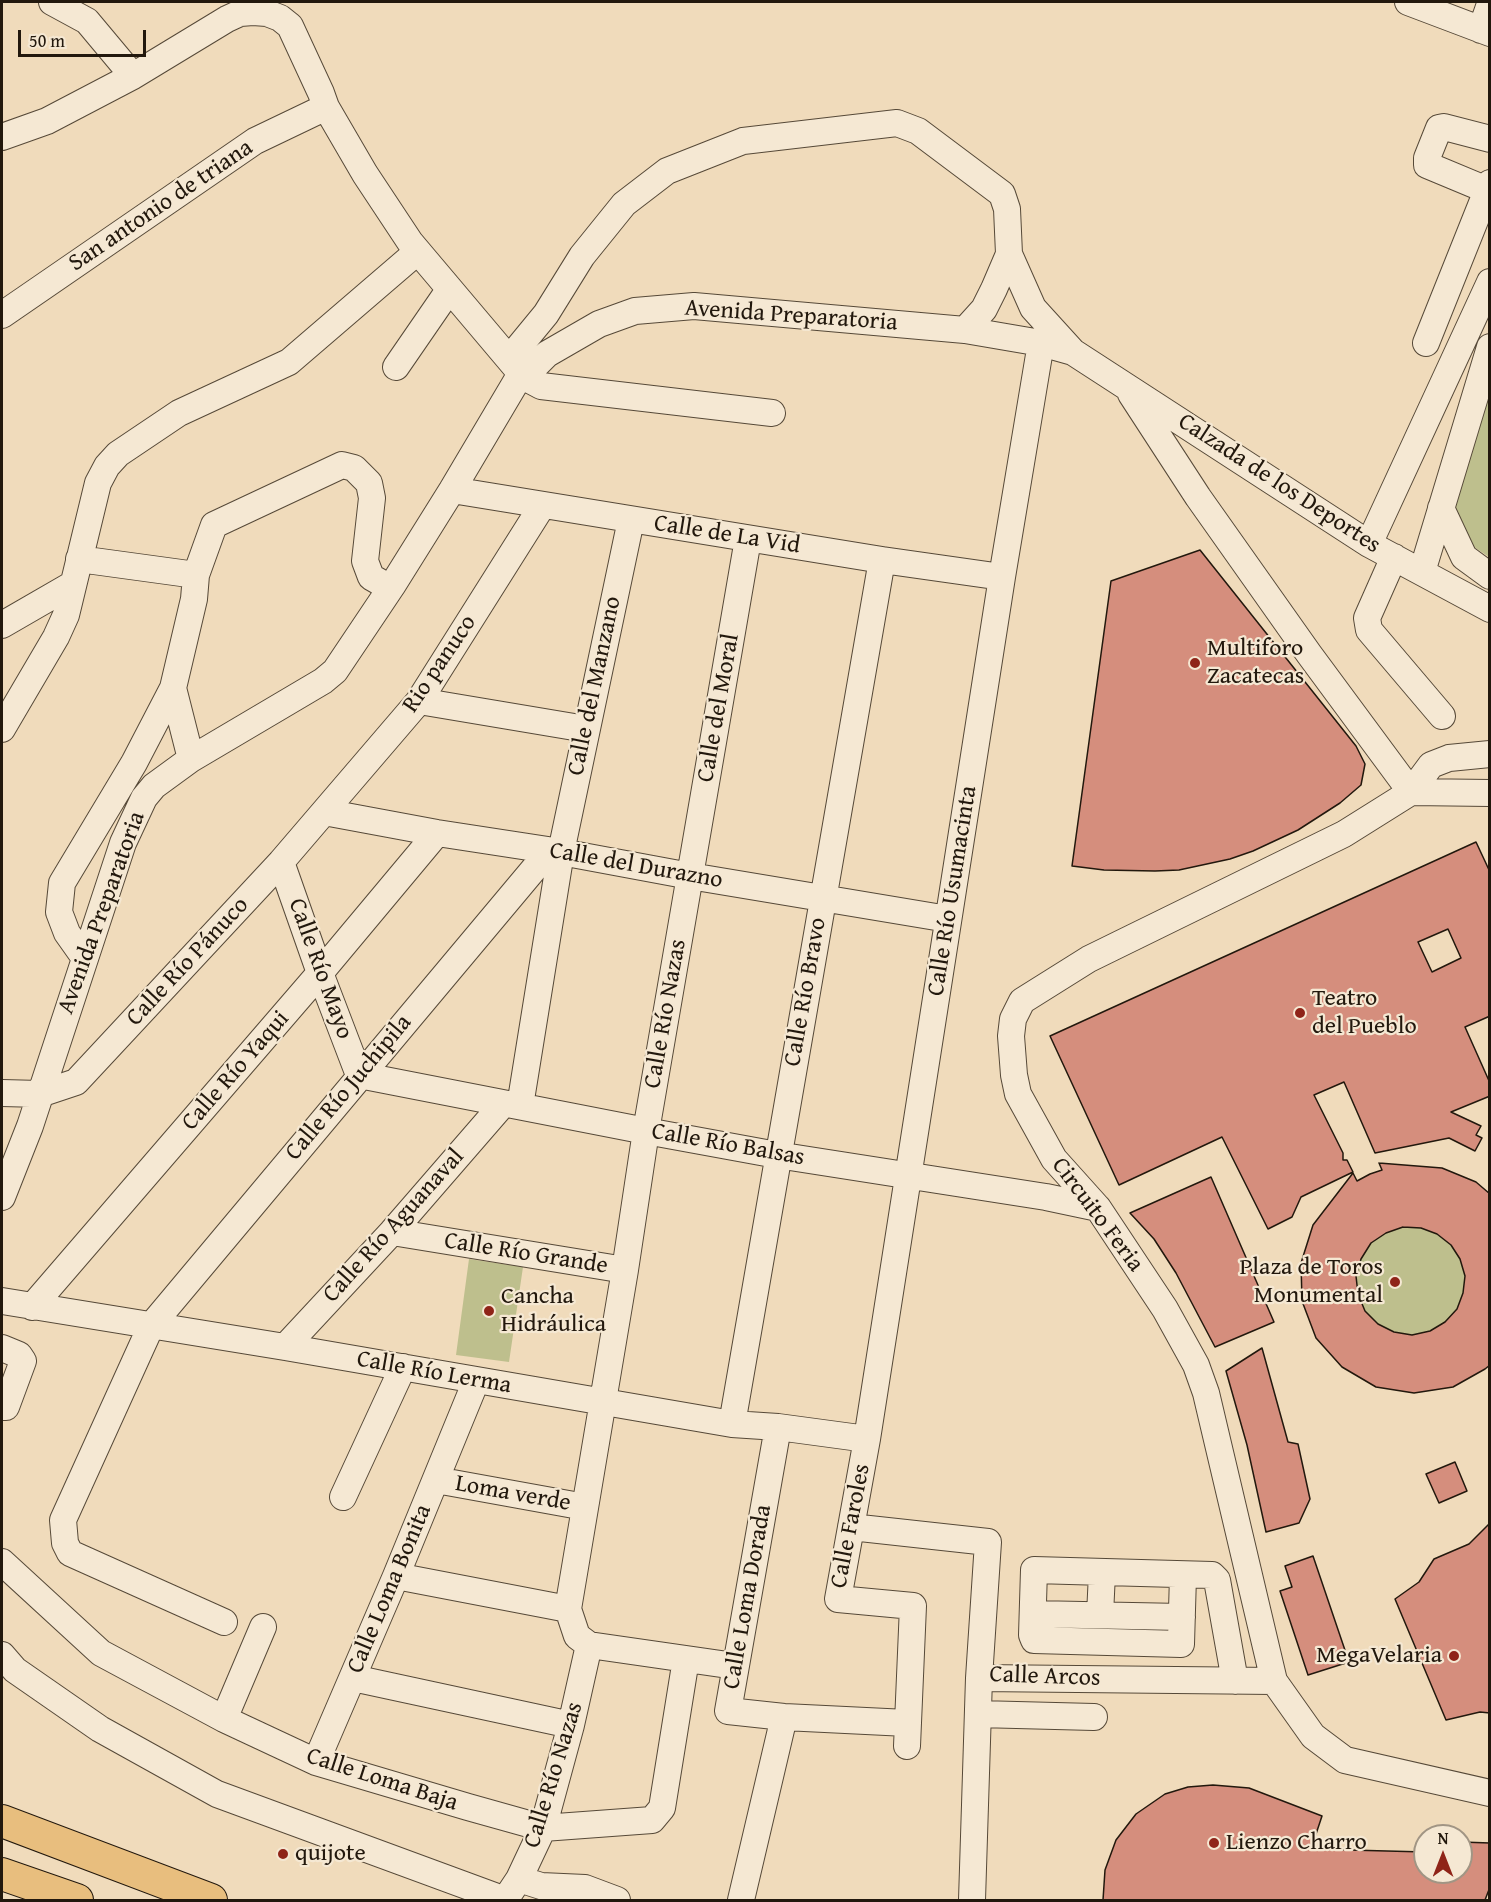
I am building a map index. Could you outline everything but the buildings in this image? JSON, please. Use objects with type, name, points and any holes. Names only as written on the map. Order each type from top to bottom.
[{"type":"main road","points":[[2,1821],[211,1900]]},
{"type":"main road","points":[[2,1874],[77,1900]]},
{"type":"street","points":[[52,2],[87,21],[133,76]]},
{"type":"street","points":[[1408,2],[1485,32],[1490,4]]},
{"type":"street","points":[[2,137],[47,121],[133,76],[227,19],[253,12],[267,13],[280,18],[290,26],[326,107],[365,174],[417,252],[516,368],[541,386],[772,412]]},
{"type":"street","name":"San antonio de triana","points":[[2,315],[255,141],[326,107]]},
{"type":"street","name":"Avenida Preparatoria","points":[[2,1197],[30,1126],[123,843],[144,798],[154,786],[190,759],[322,681],[334,671],[392,586],[452,490],[516,382],[516,368],[582,256],[624,204],[667,171],[743,141],[897,123],[918,131],[1002,194],[1006,208],[1009,254],[1033,308],[1073,352]]},
{"type":"street","points":[[1426,343],[1488,187],[1427,165],[1427,158],[1439,128],[1444,127],[1490,139]]},
{"type":"street","points":[[2,729],[56,638],[66,615],[98,483],[107,466],[118,454],[179,413],[289,362],[417,252]]},
{"type":"street","points":[[965,330],[984,309],[1009,254]]},
{"type":"street","points":[[1369,544],[1490,282]]},
{"type":"street","points":[[396,367],[449,290]]},
{"type":"street","name":"Avenida Preparatoria","points":[[516,368],[599,324],[635,311],[694,306],[965,330],[1041,343],[1073,352]]},
{"type":"street","name":"Calle Río Usumacinta","points":[[867,1439],[1041,343]]},
{"type":"street","points":[[1422,572],[1490,347]]},
{"type":"street","name":"Calzada de los Deportes","points":[[1073,352],[1369,544],[1490,609]]},
{"type":"street","points":[[1126,386],[1204,506],[1411,792]]},
{"type":"street","points":[[84,957],[67,933],[59,912],[62,883],[134,764],[173,688],[194,599],[195,575],[214,525],[342,465],[354,468],[369,483],[372,498],[365,561],[371,577],[385,585],[392,586]]},
{"type":"street","name":"Calle de La Vid","points":[[452,490],[1002,578]]},
{"type":"street","name":"Rio panuco","points":[[324,812],[419,701],[542,506]]},
{"type":"street","points":[[1442,508],[1464,557],[1490,576]]},
{"type":"street","name":"Calle del Manzano","points":[[555,851],[586,729],[631,520]]},
{"type":"street","name":"Calle del Moral","points":[[690,876],[748,538]]},
{"type":"street","points":[[1394,557],[1367,618],[1369,630],[1442,716]]},
{"type":"street","points":[[79,559],[195,575]]},
{"type":"street","name":"Calle Río Bravo","points":[[732,1424],[882,560]]},
{"type":"street","points":[[2,625],[73,584]]},
{"type":"street","points":[[173,688],[190,759]]},
{"type":"street","points":[[419,701],[586,729]]},
{"type":"street","points":[[1411,792],[1431,765],[1449,758],[1490,754]]},
{"type":"street","points":[[1411,792],[1490,793]]},
{"type":"street","name":"Circuito Feria","points":[[1411,792],[1344,834],[1089,959],[1022,1001],[1013,1018],[1011,1036],[1014,1076],[1018,1094],[1054,1159],[1098,1208],[1165,1309],[1196,1365],[1206,1393],[1274,1681],[1313,1736],[1345,1760],[1490,1793]]},
{"type":"street","name":"Calle del Durazno","points":[[324,812],[948,919]]},
{"type":"street","name":"Calle Río Pánuco","points":[[2,1093],[40,1094],[76,1082],[282,862],[324,812]]},
{"type":"street","name":"Calle Río Yaqui","points":[[32,1306],[320,973],[437,833]]},
{"type":"street","points":[[511,1105],[555,851]]},
{"type":"street","name":"Calle Río Juchipila","points":[[224,1622],[70,1553],[64,1543],[63,1520],[151,1326],[359,1075],[555,851]]},
{"type":"street","name":"Calle Río Mayo","points":[[282,862],[320,973],[359,1075]]},
{"type":"street","name":"Calle Río Nazas","points":[[585,1507],[690,876]]},
{"type":"street","name":"Calle Río Balsas","points":[[359,1075],[777,1155],[1046,1197],[1098,1208]]},
{"type":"street","name":"Calle Río Aguanaval","points":[[285,1347],[511,1105]]},
{"type":"street","name":"Calle Río Grande","points":[[392,1232],[625,1270]]},
{"type":"street","name":"Calle Río Lerma","points":[[2,1301],[732,1424],[778,1427],[867,1439]]},
{"type":"street","points":[[2,1348],[19,1355],[23,1361],[6,1407],[2,1407]]},
{"type":"street","points":[[343,1497],[402,1367]]},
{"type":"street","name":"Calle Loma Bonita","points":[[316,1762],[476,1381]]},
{"type":"street","name":"Calle Loma Dorada","points":[[778,1427],[728,1711],[784,1717]]},
{"type":"street","name":"Calle Faroles","points":[[784,1717],[907,1735],[913,1606],[838,1599],[867,1439]]},
{"type":"street","name":"Loma verde","points":[[436,1480],[585,1507],[568,1609],[577,1636],[589,1645]]},
{"type":"street","name":"Calle Arcos","points":[[851,1527],[988,1542],[979,1678],[1274,1681]]},
{"type":"street","name":"Calle Loma Baja","points":[[2,1562],[101,1653],[224,1719],[316,1762],[543,1828],[652,1820],[662,1808],[686,1659]]},
{"type":"street","points":[[1183,1576],[1181,1644],[1035,1640],[1032,1635],[1035,1570],[1183,1576],[1212,1575],[1217,1581],[1235,1681]]},
{"type":"street","points":[[1100,1615],[1102,1573]]},
{"type":"street","points":[[396,1576],[568,1609]]},
{"type":"street","points":[[1033,1614],[1182,1617]]},
{"type":"street","points":[[224,1719],[263,1627]]},
{"type":"street","points":[[589,1645],[735,1666]]},
{"type":"street","name":"Calle Río Nazas","points":[[505,1900],[519,1879],[543,1828],[571,1725],[589,1645]]},
{"type":"street","points":[[2,1654],[15,1670],[100,1729],[217,1794],[505,1900]]},
{"type":"street","points":[[353,1678],[571,1725]]},
{"type":"street","points":[[972,1900],[979,1678]]},
{"type":"street","points":[[978,1714],[1094,1717]]},
{"type":"street","points":[[741,1900],[784,1717]]},
{"type":"street","points":[[519,1879],[541,1886],[585,1888],[617,1900]]},
{"type":"green space","points":[[1489,378],[1489,557],[1456,535],[1454,499]]},
{"type":"green space","name":"Plaza de Toros Monumental","points":[[1405,1165],[1442,1168],[1476,1182],[1489,1194],[1489,1365],[1453,1387],[1415,1393],[1376,1387],[1342,1367],[1316,1338],[1302,1301],[1301,1263],[1313,1225],[1337,1195],[1370,1174]]},
{"type":"green space","name":"Cancha Hidráulica","points":[[469,1259],[523,1267],[509,1362],[456,1355]]},
{"type":"place","name":"Multiforo Zacatecas","points":[[1195,663]]},
{"type":"place","name":"Teatro del Pueblo","points":[[1300,1013]]},
{"type":"place","name":"Plaza de Toros Monumental","points":[[1395,1282]]},
{"type":"place","name":"Cancha Hidráulica","points":[[489,1311]]},
{"type":"place","name":"MegaVelaria","points":[[1454,1656]]},
{"type":"place","name":"Lienzo Charro","points":[[1214,1843]]},
{"type":"place","name":"quijote","points":[[283,1854]]}]
